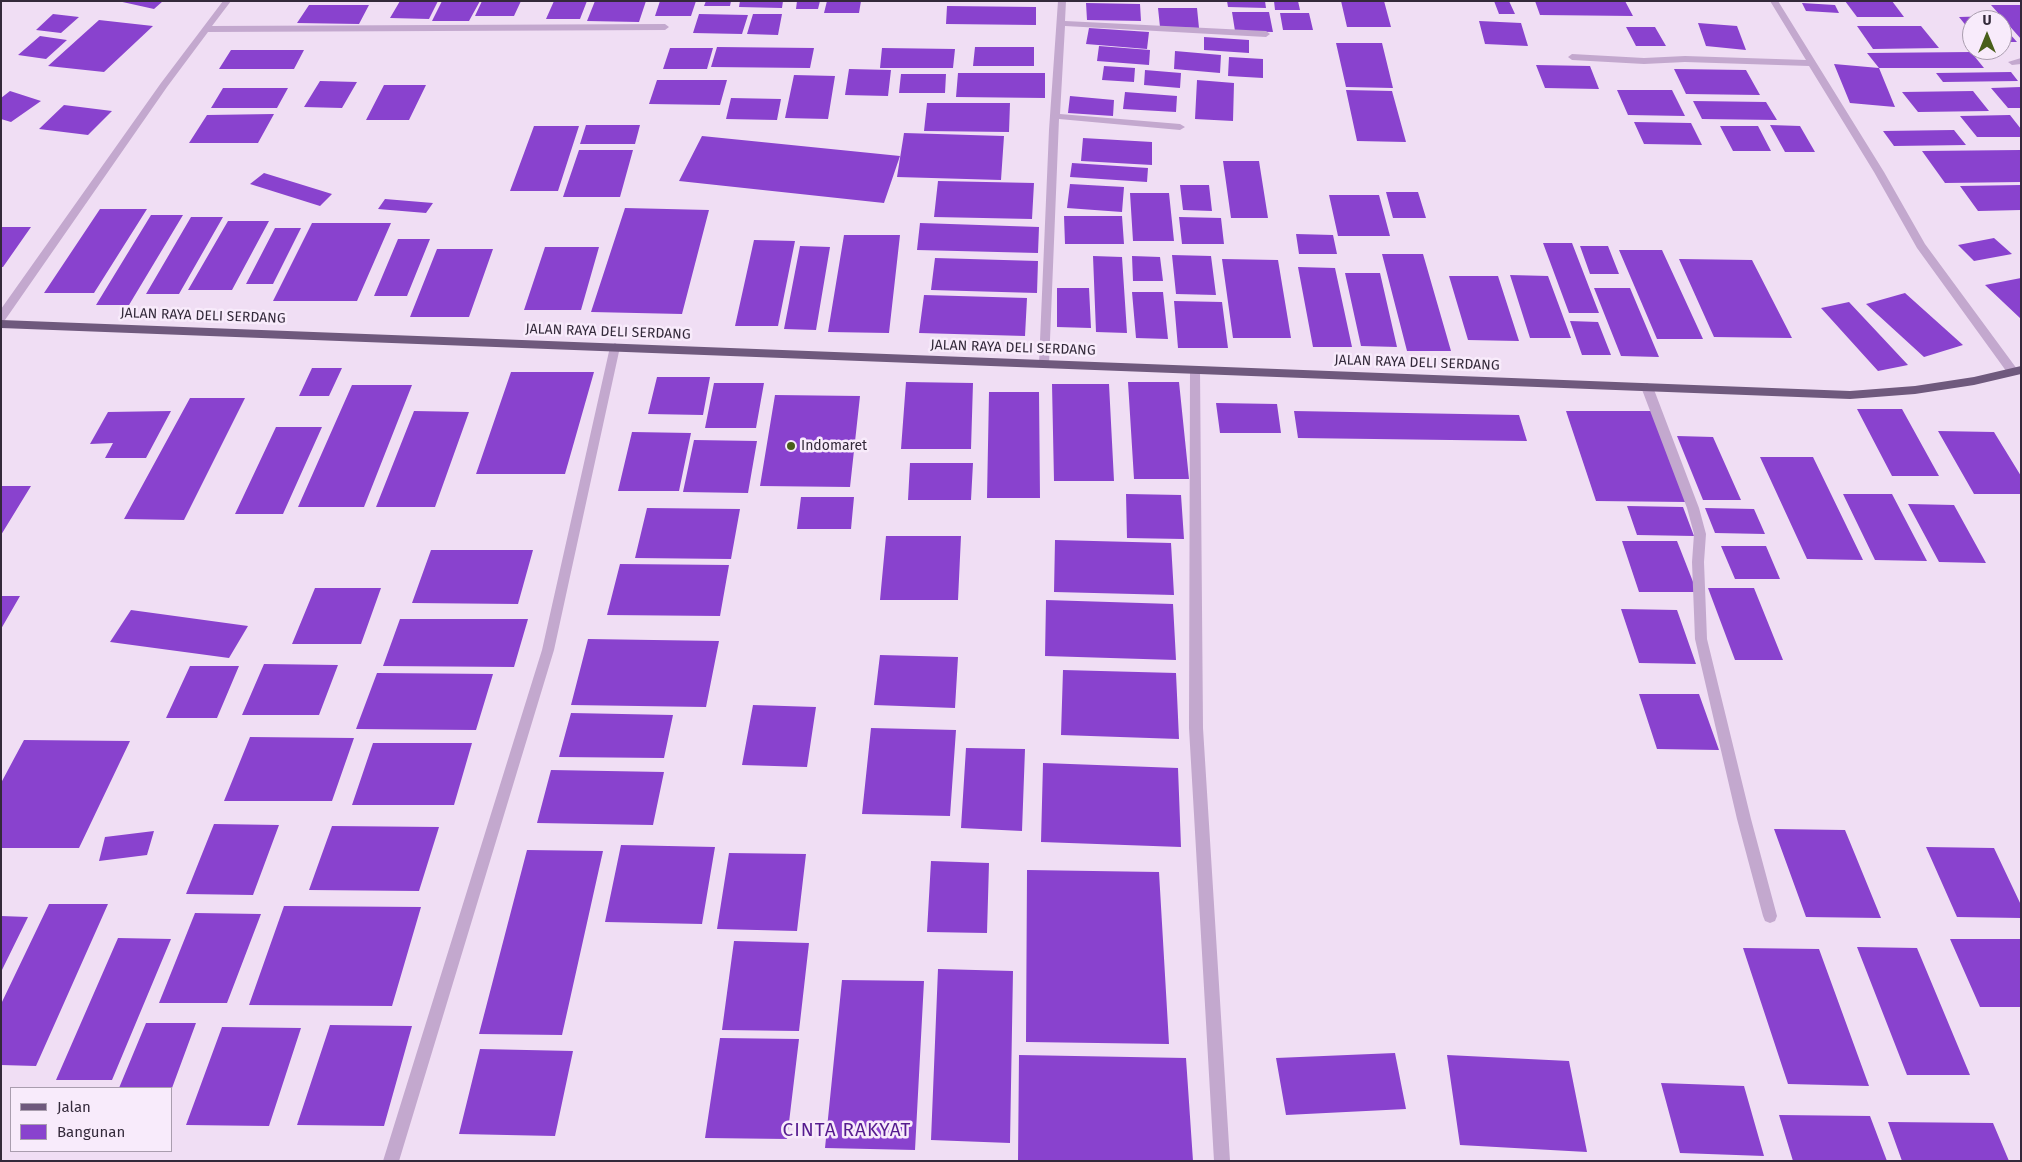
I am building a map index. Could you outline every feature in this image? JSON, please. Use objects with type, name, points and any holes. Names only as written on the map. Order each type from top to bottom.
[{"type":"main road","name":"JALAN RAYA DELI SERDANG","points":[[1,324],[1850,395],[1915,390],[2017,371]]},
{"type":"street","points":[[1,317],[164,85],[226,1]]},
{"type":"street","points":[[1044,364],[1062,1]]},
{"type":"street","points":[[1774,1],[1879,172],[1921,246],[2017,371]]},
{"type":"street","points":[[1061,23],[1266,34]]},
{"type":"street","points":[[206,29],[328,26],[665,26]]},
{"type":"street","points":[[1572,57],[1644,61],[1685,59],[1812,64]]},
{"type":"street","points":[[1055,116],[1180,127]]},
{"type":"street","points":[[391,1161],[548,650],[615,347]]},
{"type":"street","points":[[1195,370],[1196,728],[1222,1161]]},
{"type":"street","points":[[1647,387],[1693,508],[1700,534],[1698,562],[1702,639],[1744,820],[1770,916]]},
{"type":"building","points":[[118,1],[163,1],[154,9]]},
{"type":"building","points":[[400,1],[438,1],[429,19],[390,18]]},
{"type":"building","points":[[442,1],[480,1],[469,21],[432,21]]},
{"type":"building","points":[[482,1],[521,1],[514,16],[475,16]]},
{"type":"building","points":[[554,1],[587,1],[580,19],[546,19]]},
{"type":"building","points":[[595,1],[646,1],[639,22],[587,21]]},
{"type":"building","points":[[660,1],[696,1],[691,16],[655,16]]},
{"type":"building","points":[[706,1],[731,1],[730,6],[704,6]]},
{"type":"building","points":[[740,1],[783,1],[782,8],[739,7]]},
{"type":"building","points":[[797,1],[820,1],[818,9],[796,9]]},
{"type":"building","points":[[827,1],[861,1],[859,13],[824,13]]},
{"type":"building","points":[[1227,1],[1265,1],[1266,8],[1228,7]]},
{"type":"building","points":[[1274,1],[1298,1],[1300,10],[1275,10]]},
{"type":"building","points":[[1341,1],[1384,1],[1391,27],[1347,27]]},
{"type":"building","points":[[1494,1],[1509,1],[1515,14],[1499,14]]},
{"type":"building","points":[[1535,1],[1625,1],[1633,16],[1540,15]]},
{"type":"building","points":[[1845,1],[1892,1],[1904,17],[1857,17]]},
{"type":"building","points":[[1086,3],[1140,4],[1141,21],[1087,20]]},
{"type":"building","points":[[1802,3],[1835,5],[1839,13],[1806,11]]},
{"type":"building","points":[[309,5],[369,5],[359,24],[297,23]]},
{"type":"building","points":[[1991,5],[2021,5],[2021,39],[2012,29],[2012,10],[1995,10]]},
{"type":"building","points":[[947,6],[1036,7],[1036,25],[946,24]]},
{"type":"building","points":[[1158,8],[1197,8],[1199,28],[1160,27]]},
{"type":"building","points":[[1232,12],[1269,12],[1273,32],[1235,31]]},
{"type":"building","points":[[1280,13],[1309,13],[1313,30],[1283,30]]},
{"type":"building","points":[[53,14],[79,17],[61,33],[36,30]]},
{"type":"building","points":[[699,14],[748,15],[742,34],[693,33]]},
{"type":"building","points":[[753,14],[782,14],[778,35],[747,34]]},
{"type":"building","points":[[99,20],[153,26],[104,72],[48,66]]},
{"type":"building","points":[[1479,21],[1521,23],[1528,46],[1485,44]]},
{"type":"building","points":[[1698,23],[1737,26],[1746,50],[1706,46]]},
{"type":"building","points":[[1857,26],[1921,26],[1939,48],[1873,49]]},
{"type":"building","points":[[1626,27],[1655,27],[1666,46],[1636,46]]},
{"type":"building","points":[[1089,28],[1149,32],[1147,49],[1086,44]]},
{"type":"building","points":[[40,36],[67,40],[46,59],[18,55]]},
{"type":"building","points":[[1204,37],[1249,40],[1249,53],[1204,50]]},
{"type":"building","points":[[1336,43],[1382,43],[1393,88],[1346,87]]},
{"type":"building","points":[[1099,46],[1150,50],[1149,65],[1097,61]]},
{"type":"building","points":[[717,47],[814,48],[810,68],[711,67]]},
{"type":"building","points":[[975,47],[1034,47],[1034,66],[973,66]]},
{"type":"building","points":[[670,48],[713,48],[707,69],[663,69]]},
{"type":"building","points":[[882,48],[955,49],[953,68],[880,68]]},
{"type":"building","points":[[231,50],[304,50],[294,69],[219,69]]},
{"type":"building","points":[[1175,51],[1221,55],[1220,73],[1174,69]]},
{"type":"building","points":[[1962,52],[1962,60],[1978,60],[1984,68],[1879,68],[1867,53]]},
{"type":"building","points":[[1229,57],[1263,59],[1263,78],[1228,76]]},
{"type":"building","points":[[1834,64],[1879,68],[1895,107],[1850,103]]},
{"type":"building","points":[[1536,65],[1590,66],[1599,89],[1545,88]]},
{"type":"building","points":[[1104,66],[1135,68],[1134,82],[1102,80]]},
{"type":"building","points":[[849,69],[891,70],[888,96],[845,95]]},
{"type":"building","points":[[1674,69],[1746,70],[1760,95],[1686,94]]},
{"type":"building","points":[[1145,70],[1181,73],[1180,88],[1144,85]]},
{"type":"building","points":[[2011,72],[2018,81],[1943,82],[1936,73]]},
{"type":"building","points":[[958,73],[1045,73],[1045,98],[956,97]]},
{"type":"building","points":[[901,74],[946,74],[945,93],[899,93]]},
{"type":"building","points":[[794,75],[835,76],[828,119],[785,118]]},
{"type":"building","points":[[657,80],[727,80],[720,105],[649,104]]},
{"type":"building","points":[[1197,80],[1234,83],[1233,121],[1195,119]]},
{"type":"building","points":[[320,81],[357,82],[342,108],[304,107]]},
{"type":"building","points":[[384,85],[426,85],[409,120],[366,120]]},
{"type":"building","points":[[2021,87],[2021,108],[2008,108],[1991,88]]},
{"type":"building","points":[[223,88],[288,88],[277,108],[211,108]]},
{"type":"building","points":[[1346,90],[1392,91],[1406,142],[1357,141]]},
{"type":"building","points":[[1617,90],[1672,90],[1685,116],[1628,115]]},
{"type":"building","points":[[10,91],[41,101],[11,122],[1,119],[1,98]]},
{"type":"building","points":[[1973,91],[1989,111],[1918,112],[1902,92]]},
{"type":"building","points":[[1125,92],[1177,96],[1176,112],[1123,109]]},
{"type":"building","points":[[1070,96],[1114,100],[1113,116],[1068,113]]},
{"type":"building","points":[[731,98],[781,99],[777,120],[726,119]]},
{"type":"building","points":[[1693,101],[1766,102],[1777,120],[1702,119]]},
{"type":"building","points":[[927,103],[1010,103],[1009,132],[924,131]]},
{"type":"building","points":[[64,105],[112,111],[88,135],[39,129]]},
{"type":"building","points":[[274,114],[258,143],[189,143],[207,115]]},
{"type":"building","points":[[2010,115],[2021,129],[2021,137],[1977,137],[1960,116]]},
{"type":"building","points":[[1634,122],[1691,123],[1702,145],[1644,144]]},
{"type":"building","points":[[586,125],[640,125],[635,144],[580,144]]},
{"type":"building","points":[[1770,125],[1800,126],[1815,152],[1785,152]]},
{"type":"building","points":[[534,126],[579,126],[558,191],[510,191]]},
{"type":"building","points":[[1720,126],[1758,126],[1771,151],[1733,151]]},
{"type":"building","points":[[1954,130],[1966,145],[1894,146],[1883,131]]},
{"type":"building","points":[[904,133],[1004,136],[1001,180],[897,177]]},
{"type":"building","points":[[702,136],[900,156],[884,203],[679,181]]},
{"type":"building","points":[[1083,138],[1152,142],[1152,165],[1081,161]]},
{"type":"building","points":[[579,150],[633,150],[620,197],[563,197]]},
{"type":"building","points":[[2021,150],[2021,182],[1945,183],[1922,151]]},
{"type":"building","points":[[1223,161],[1259,161],[1268,218],[1231,218]]},
{"type":"building","points":[[1072,163],[1148,168],[1147,182],[1070,177]]},
{"type":"building","points":[[264,173],[332,194],[320,206],[250,184]]},
{"type":"building","points":[[938,181],[1034,183],[1032,219],[934,217]]},
{"type":"building","points":[[1070,184],[1124,187],[1122,212],[1067,208]]},
{"type":"building","points":[[1180,185],[1209,185],[1212,211],[1183,210]]},
{"type":"building","points":[[2021,185],[2021,210],[1978,211],[1960,186]]},
{"type":"building","points":[[1386,192],[1418,192],[1426,218],[1393,218]]},
{"type":"building","points":[[1130,193],[1169,193],[1174,241],[1133,241]]},
{"type":"building","points":[[1329,195],[1379,195],[1390,236],[1338,236]]},
{"type":"building","points":[[385,199],[433,203],[426,213],[378,209]]},
{"type":"building","points":[[625,208],[709,210],[682,314],[591,312]]},
{"type":"building","points":[[100,209],[147,209],[94,293],[44,293]]},
{"type":"building","points":[[151,215],[183,215],[129,305],[96,305]]},
{"type":"building","points":[[1064,216],[1122,216],[1124,244],[1065,244]]},
{"type":"building","points":[[191,217],[223,217],[179,294],[146,294]]},
{"type":"building","points":[[1179,217],[1221,218],[1224,244],[1182,244]]},
{"type":"building","points":[[228,221],[269,221],[232,290],[188,290]]},
{"type":"building","points":[[312,223],[391,223],[357,301],[273,301]]},
{"type":"building","points":[[920,223],[1039,227],[1038,253],[917,250]]},
{"type":"building","points":[[1,227],[31,227],[3,267],[1,267]]},
{"type":"building","points":[[275,228],[301,228],[273,284],[246,284]]},
{"type":"building","points":[[1296,234],[1333,235],[1337,254],[1299,254]]},
{"type":"building","points":[[844,235],[900,235],[889,333],[828,332]]},
{"type":"building","points":[[1994,238],[2012,254],[1974,261],[1958,245]]},
{"type":"building","points":[[398,239],[430,239],[407,296],[374,296]]},
{"type":"building","points":[[754,240],[795,241],[778,326],[735,326]]},
{"type":"building","points":[[1543,243],[1572,243],[1599,313],[1569,313]]},
{"type":"building","points":[[800,246],[830,247],[816,330],[784,329]]},
{"type":"building","points":[[1580,246],[1608,246],[1619,274],[1590,274]]},
{"type":"building","points":[[545,247],[599,247],[581,310],[524,310]]},
{"type":"building","points":[[437,249],[493,249],[469,317],[410,317]]},
{"type":"building","points":[[1619,250],[1662,250],[1703,339],[1657,339]]},
{"type":"building","points":[[1382,254],[1423,254],[1451,351],[1407,351]]},
{"type":"building","points":[[1172,255],[1211,256],[1216,295],[1176,294]]},
{"type":"building","points":[[1093,256],[1122,257],[1127,333],[1096,332]]},
{"type":"building","points":[[1132,256],[1160,257],[1163,281],[1133,281]]},
{"type":"building","points":[[935,258],[1038,261],[1037,293],[931,290]]},
{"type":"building","points":[[1222,259],[1278,260],[1291,338],[1233,338]]},
{"type":"building","points":[[1679,259],[1752,260],[1792,338],[1714,337]]},
{"type":"building","points":[[1298,267],[1335,268],[1352,347],[1313,347]]},
{"type":"building","points":[[1345,273],[1380,273],[1397,347],[1361,346]]},
{"type":"building","points":[[1510,275],[1548,276],[1571,338],[1530,338]]},
{"type":"building","points":[[1449,276],[1498,276],[1519,341],[1468,340]]},
{"type":"building","points":[[2021,278],[2021,319],[1985,285]]},
{"type":"building","points":[[1057,288],[1089,288],[1091,328],[1057,327]]},
{"type":"building","points":[[1594,288],[1630,288],[1659,357],[1621,356]]},
{"type":"building","points":[[1132,292],[1163,292],[1168,339],[1136,338]]},
{"type":"building","points":[[1905,293],[1963,345],[1924,357],[1866,304]]},
{"type":"building","points":[[924,295],[1027,298],[1025,336],[919,333]]},
{"type":"building","points":[[1174,301],[1222,302],[1228,348],[1178,348]]},
{"type":"building","points":[[1849,302],[1908,365],[1878,371],[1821,308]]},
{"type":"building","points":[[1570,321],[1598,322],[1611,355],[1582,355]]},
{"type":"building","points":[[312,368],[342,368],[329,396],[299,396]]},
{"type":"building","points":[[511,372],[594,372],[565,474],[476,474]]},
{"type":"building","points":[[657,377],[710,377],[703,415],[648,414]]},
{"type":"building","points":[[906,382],[973,383],[971,449],[901,449]]},
{"type":"building","points":[[1128,382],[1179,382],[1189,479],[1134,479]]},
{"type":"building","points":[[714,383],[764,383],[756,428],[705,428]]},
{"type":"building","points":[[1052,384],[1109,384],[1114,481],[1054,481]]},
{"type":"building","points":[[352,385],[412,385],[364,507],[298,507]]},
{"type":"building","points":[[989,392],[1039,392],[1040,498],[987,498]]},
{"type":"building","points":[[775,395],[860,396],[850,487],[760,486]]},
{"type":"building","points":[[190,398],[245,398],[184,520],[124,519]]},
{"type":"building","points":[[1216,403],[1277,404],[1281,433],[1220,433]]},
{"type":"building","points":[[1857,409],[1902,409],[1939,476],[1892,476]]},
{"type":"building","points":[[171,411],[146,458],[105,458],[113,443],[90,444],[108,412]]},
{"type":"building","points":[[414,411],[469,412],[435,507],[376,507]]},
{"type":"building","points":[[1294,411],[1519,415],[1527,441],[1298,438]]},
{"type":"building","points":[[1566,411],[1652,411],[1687,502],[1596,501]]},
{"type":"building","points":[[276,427],[322,427],[283,514],[235,514]]},
{"type":"building","points":[[1938,431],[1994,432],[2021,476],[2021,494],[1974,494]]},
{"type":"building","points":[[632,432],[691,433],[679,491],[618,491]]},
{"type":"building","points":[[1677,436],[1713,437],[1741,500],[1703,500]]},
{"type":"building","points":[[694,440],[757,441],[748,493],[683,492]]},
{"type":"building","points":[[1760,457],[1813,457],[1863,560],[1807,559]]},
{"type":"building","points":[[910,463],[973,463],[971,500],[908,500]]},
{"type":"building","points":[[1,486],[31,486],[1,535]]},
{"type":"building","points":[[1126,494],[1181,495],[1184,539],[1127,538]]},
{"type":"building","points":[[1843,494],[1892,494],[1927,561],[1875,560]]},
{"type":"building","points":[[801,497],[854,497],[851,529],[797,529]]},
{"type":"building","points":[[1908,504],[1954,505],[1986,563],[1939,562]]},
{"type":"building","points":[[1627,506],[1683,507],[1694,536],[1637,535]]},
{"type":"building","points":[[647,508],[740,509],[731,559],[635,558]]},
{"type":"building","points":[[1705,508],[1754,509],[1765,534],[1715,533]]},
{"type":"building","points":[[886,536],[961,536],[958,600],[880,600]]},
{"type":"building","points":[[1055,540],[1171,543],[1174,595],[1054,592]]},
{"type":"building","points":[[1622,541],[1677,541],[1697,592],[1639,592]]},
{"type":"building","points":[[1721,546],[1766,546],[1780,579],[1735,579]]},
{"type":"building","points":[[431,550],[533,550],[518,604],[412,603]]},
{"type":"building","points":[[620,564],[729,565],[720,616],[607,615]]},
{"type":"building","points":[[315,588],[381,588],[361,644],[292,644]]},
{"type":"building","points":[[1708,588],[1754,588],[1783,660],[1735,660]]},
{"type":"building","points":[[1,596],[20,596],[1,629]]},
{"type":"building","points":[[1046,600],[1173,604],[1176,660],[1045,656]]},
{"type":"building","points":[[1621,609],[1677,610],[1696,664],[1639,663]]},
{"type":"building","points":[[131,610],[248,626],[229,658],[110,642]]},
{"type":"building","points":[[400,619],[528,619],[514,667],[383,666]]},
{"type":"building","points":[[588,639],[719,641],[706,707],[571,705]]},
{"type":"building","points":[[880,655],[958,657],[955,708],[874,705]]},
{"type":"building","points":[[264,664],[338,665],[319,715],[242,715]]},
{"type":"building","points":[[190,666],[239,666],[217,718],[166,718]]},
{"type":"building","points":[[1063,670],[1176,673],[1179,739],[1061,735]]},
{"type":"building","points":[[377,673],[493,674],[476,730],[356,729]]},
{"type":"building","points":[[1639,694],[1699,694],[1719,750],[1657,749]]},
{"type":"building","points":[[753,705],[816,707],[807,767],[742,765]]},
{"type":"building","points":[[571,713],[673,715],[664,758],[559,757]]},
{"type":"building","points":[[871,728],[956,730],[950,816],[862,814]]},
{"type":"building","points":[[250,737],[354,738],[332,801],[224,801]]},
{"type":"building","points":[[24,740],[130,741],[79,848],[1,848],[1,783]]},
{"type":"building","points":[[373,743],[472,743],[454,805],[352,805]]},
{"type":"building","points":[[966,748],[1025,749],[1022,831],[961,828]]},
{"type":"building","points":[[1043,763],[1178,768],[1181,847],[1041,842]]},
{"type":"building","points":[[551,770],[664,772],[653,825],[537,823]]},
{"type":"building","points":[[214,824],[279,825],[253,895],[186,894]]},
{"type":"building","points":[[332,826],[439,827],[419,891],[309,890]]},
{"type":"building","points":[[1774,829],[1845,830],[1881,918],[1806,917]]},
{"type":"building","points":[[154,831],[147,855],[99,861],[105,837]]},
{"type":"building","points":[[621,845],[715,847],[702,924],[605,922]]},
{"type":"building","points":[[1926,847],[1994,848],[2021,905],[2021,918],[1957,917]]},
{"type":"building","points":[[527,850],[603,851],[562,1035],[479,1034]]},
{"type":"building","points":[[729,853],[806,854],[797,931],[717,929]]},
{"type":"building","points":[[931,861],[989,863],[987,933],[927,932]]},
{"type":"building","points":[[1027,870],[1159,872],[1169,1044],[1026,1042]]},
{"type":"building","points":[[49,904],[108,904],[36,1066],[1,1065],[1,1004]]},
{"type":"building","points":[[284,906],[421,907],[392,1006],[249,1005]]},
{"type":"building","points":[[195,913],[261,914],[227,1003],[159,1003]]},
{"type":"building","points":[[1,916],[28,917],[1,972]]},
{"type":"building","points":[[118,938],[171,939],[112,1080],[56,1080]]},
{"type":"building","points":[[1950,939],[2021,939],[2021,1007],[1980,1007]]},
{"type":"building","points":[[734,941],[809,943],[799,1031],[722,1030]]},
{"type":"building","points":[[1857,947],[1917,948],[1970,1075],[1907,1075]]},
{"type":"building","points":[[1743,948],[1819,949],[1869,1086],[1788,1084]]},
{"type":"building","points":[[938,969],[1013,971],[1010,1143],[931,1140]]},
{"type":"building","points":[[842,980],[924,981],[915,1150],[825,1148]]},
{"type":"building","points":[[146,1023],[196,1023],[172,1088],[119,1087]]},
{"type":"building","points":[[330,1025],[412,1026],[384,1126],[297,1125]]},
{"type":"building","points":[[222,1027],[301,1028],[269,1126],[186,1125]]},
{"type":"building","points":[[720,1038],[799,1039],[787,1139],[705,1138]]},
{"type":"building","points":[[480,1049],[573,1051],[555,1136],[459,1134]]},
{"type":"building","points":[[1395,1053],[1406,1109],[1286,1115],[1276,1058]]},
{"type":"building","points":[[1019,1055],[1186,1058],[1193,1161],[1018,1161]]},
{"type":"building","points":[[1447,1055],[1569,1061],[1587,1152],[1460,1145]]},
{"type":"building","points":[[1661,1083],[1744,1086],[1764,1156],[1680,1153]]},
{"type":"building","points":[[1779,1115],[1870,1116],[1887,1161],[1793,1161]]},
{"type":"building","points":[[1888,1122],[1993,1123],[2009,1161],[1902,1161]]},
{"type":"place","name":"Indomaret","points":[[791,446]]},
{"type":"district","name":"CINTA RAKYAT","points":[[847,1131]]}]
